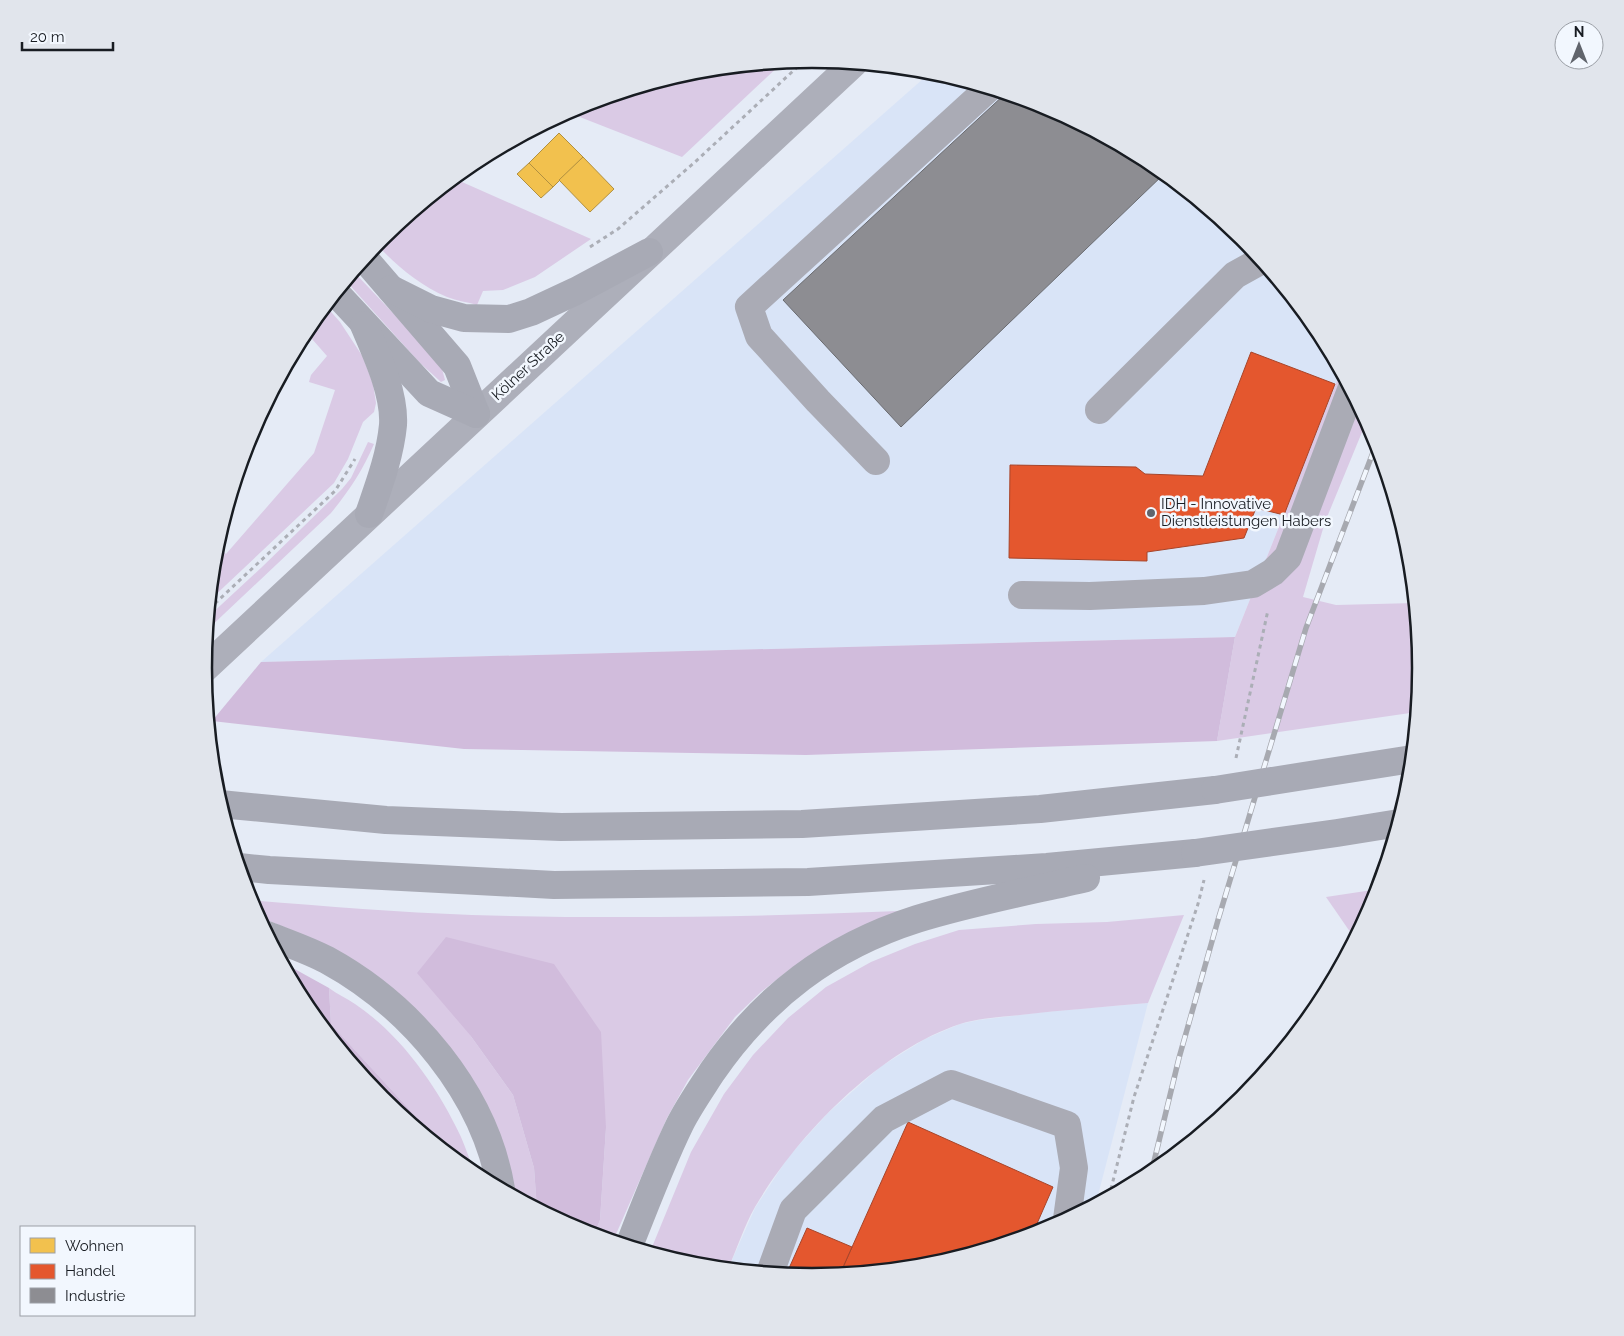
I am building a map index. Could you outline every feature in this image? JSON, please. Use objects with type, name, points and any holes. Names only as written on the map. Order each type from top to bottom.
[{"type":"highway","points":[[392,289],[432,310],[464,318],[509,319],[549,304],[649,252]]},
{"type":"highway","points":[[369,263],[457,366],[476,414]]},
{"type":"highway","points":[[340,297],[429,394],[476,414]]},
{"type":"highway","points":[[364,325],[380,363],[389,392],[393,423],[387,459],[369,514]]},
{"type":"highway","points":[[228,805],[386,820],[561,827],[802,824],[1040,809],[1216,790],[1405,760]]},
{"type":"highway","points":[[246,868],[554,885],[808,882],[1047,868],[1195,853],[1392,824]]},
{"type":"highway","points":[[631,1241],[681,1122],[700,1089],[740,1036],[764,1009],[792,983],[852,946],[884,931],[917,919],[1195,853]]},
{"type":"highway","points":[[275,938],[298,947],[359,980],[385,999],[409,1021],[431,1045],[467,1096],[491,1152],[498,1179]]},
{"type":"main road","name":"Kölner Straße","points":[[212,661],[649,252],[848,69]]},
{"type":"lane","points":[[876,461],[759,336],[749,307],[984,93]]},
{"type":"lane","points":[[1099,410],[1235,274],[1255,263]]},
{"type":"lane","points":[[1022,595],[1090,596],[1204,591],[1252,584],[1278,568],[1288,557],[1348,397]]},
{"type":"lane","points":[[772,1267],[793,1210],[884,1119],[951,1084],[1067,1124],[1074,1168],[1068,1211]]},
{"type":"path","points":[[1239,746],[1278,568]]},
{"type":"path","points":[[1112,1188],[1134,1097],[1198,904]]},
{"type":"shaded area","points":[[776,69],[682,157],[576,116],[619,99],[695,79]]},
{"type":"shaded area","points":[[924,78],[1005,99],[1078,129],[1146,169],[1178,192],[1237,243],[1263,272],[1311,334],[1338,379],[1235,637],[261,662]]},
{"type":"shaded area","points":[[461,181],[591,239],[535,277],[503,290],[483,291],[477,305],[455,300],[427,287],[381,249],[416,217]]},
{"type":"shaded area","points":[[358,276],[429,351],[442,369],[445,380],[441,382],[419,362],[350,285]]},
{"type":"shaded area","points":[[330,311],[340,322],[363,357],[373,384],[376,403],[374,412],[363,422],[348,459],[334,483],[217,594],[223,552],[226,554],[314,453],[335,390],[309,382],[311,375],[327,356],[311,338]]},
{"type":"shaded area","points":[[1338,379],[1363,429],[1325,522],[1303,597],[1336,605],[1408,603],[1412,668],[1410,713],[1217,741],[1235,637]]},
{"type":"shaded area","points":[[368,442],[374,444],[350,488],[331,513],[214,624],[215,611],[262,567],[351,478]]},
{"type":"shaded area","points":[[1235,637],[1217,741],[806,755],[464,749],[214,721],[214,718],[261,662]]},
{"type":"shaded area","points":[[1370,890],[1351,934],[1326,897]]},
{"type":"shaded area","points":[[258,901],[472,915],[579,917],[686,917],[899,911],[899,914],[823,947],[790,969],[761,992],[735,1017],[688,1080],[667,1118],[615,1236],[597,1229],[600,1220],[606,1128],[470,1035],[513,1095],[534,1168],[536,1202],[514,1189],[511,1174],[407,1001],[378,977],[313,939],[267,920]]},
{"type":"shaded area","points":[[1184,915],[1148,1003],[982,1019],[960,1024],[930,1037],[900,1054],[871,1075],[843,1098],[817,1124],[773,1179],[755,1207],[731,1262],[695,1257],[652,1247],[691,1152],[724,1094],[753,1055],[788,1018],[826,987],[871,962],[915,944],[959,930],[1036,924],[1107,922]]},
{"type":"shaded area","points":[[446,937],[554,964],[601,1032],[606,1128],[600,1220],[597,1229],[536,1202],[534,1168],[513,1095],[470,1035],[417,973]]},
{"type":"shaded area","points":[[292,967],[329,988],[331,1024],[421,1123],[387,1093],[336,1034]]},
{"type":"shaded area","points":[[329,988],[372,1017],[388,1031],[416,1063],[441,1099],[461,1137],[470,1162],[421,1123],[331,1024]]},
{"type":"shaded area","points":[[1148,1003],[1098,1196],[1042,1223],[1005,1237],[929,1257],[851,1267],[773,1267],[731,1263],[755,1208],[789,1156],[828,1113],[880,1067],[925,1039],[960,1024],[1044,1012]]},
{"type":"building: Wohnen","points":[[559,133],[583,157],[553,187],[529,163]]},
{"type":"building: Wohnen","points":[[583,157],[614,189],[590,212],[559,180]]},
{"type":"building: Wohnen","points":[[529,163],[553,187],[541,198],[517,174]]},
{"type":"building: Handel","points":[[1251,352],[1335,384],[1284,515],[1256,508],[1244,538],[1147,552],[1147,561],[1009,558],[1010,465],[1136,467],[1145,474],[1203,476]]},
{"type":"building: Handel","points":[[908,1122],[1053,1187],[1036,1225],[1005,1237],[929,1257],[843,1267]]},
{"type":"building: Handel","points":[[807,1228],[852,1247],[843,1267],[789,1267]]},
{"type":"building: Industrie","points":[[1001,98],[1078,129],[1159,179],[901,427],[783,300]]},
{"type":"railway","points":[[1154,1161],[1179,1058],[1218,920],[1306,628],[1373,453]]},
{"type":"place","name":"IDH - Innovative Dienstleistungen Habers","points":[[1151,513]]}]
